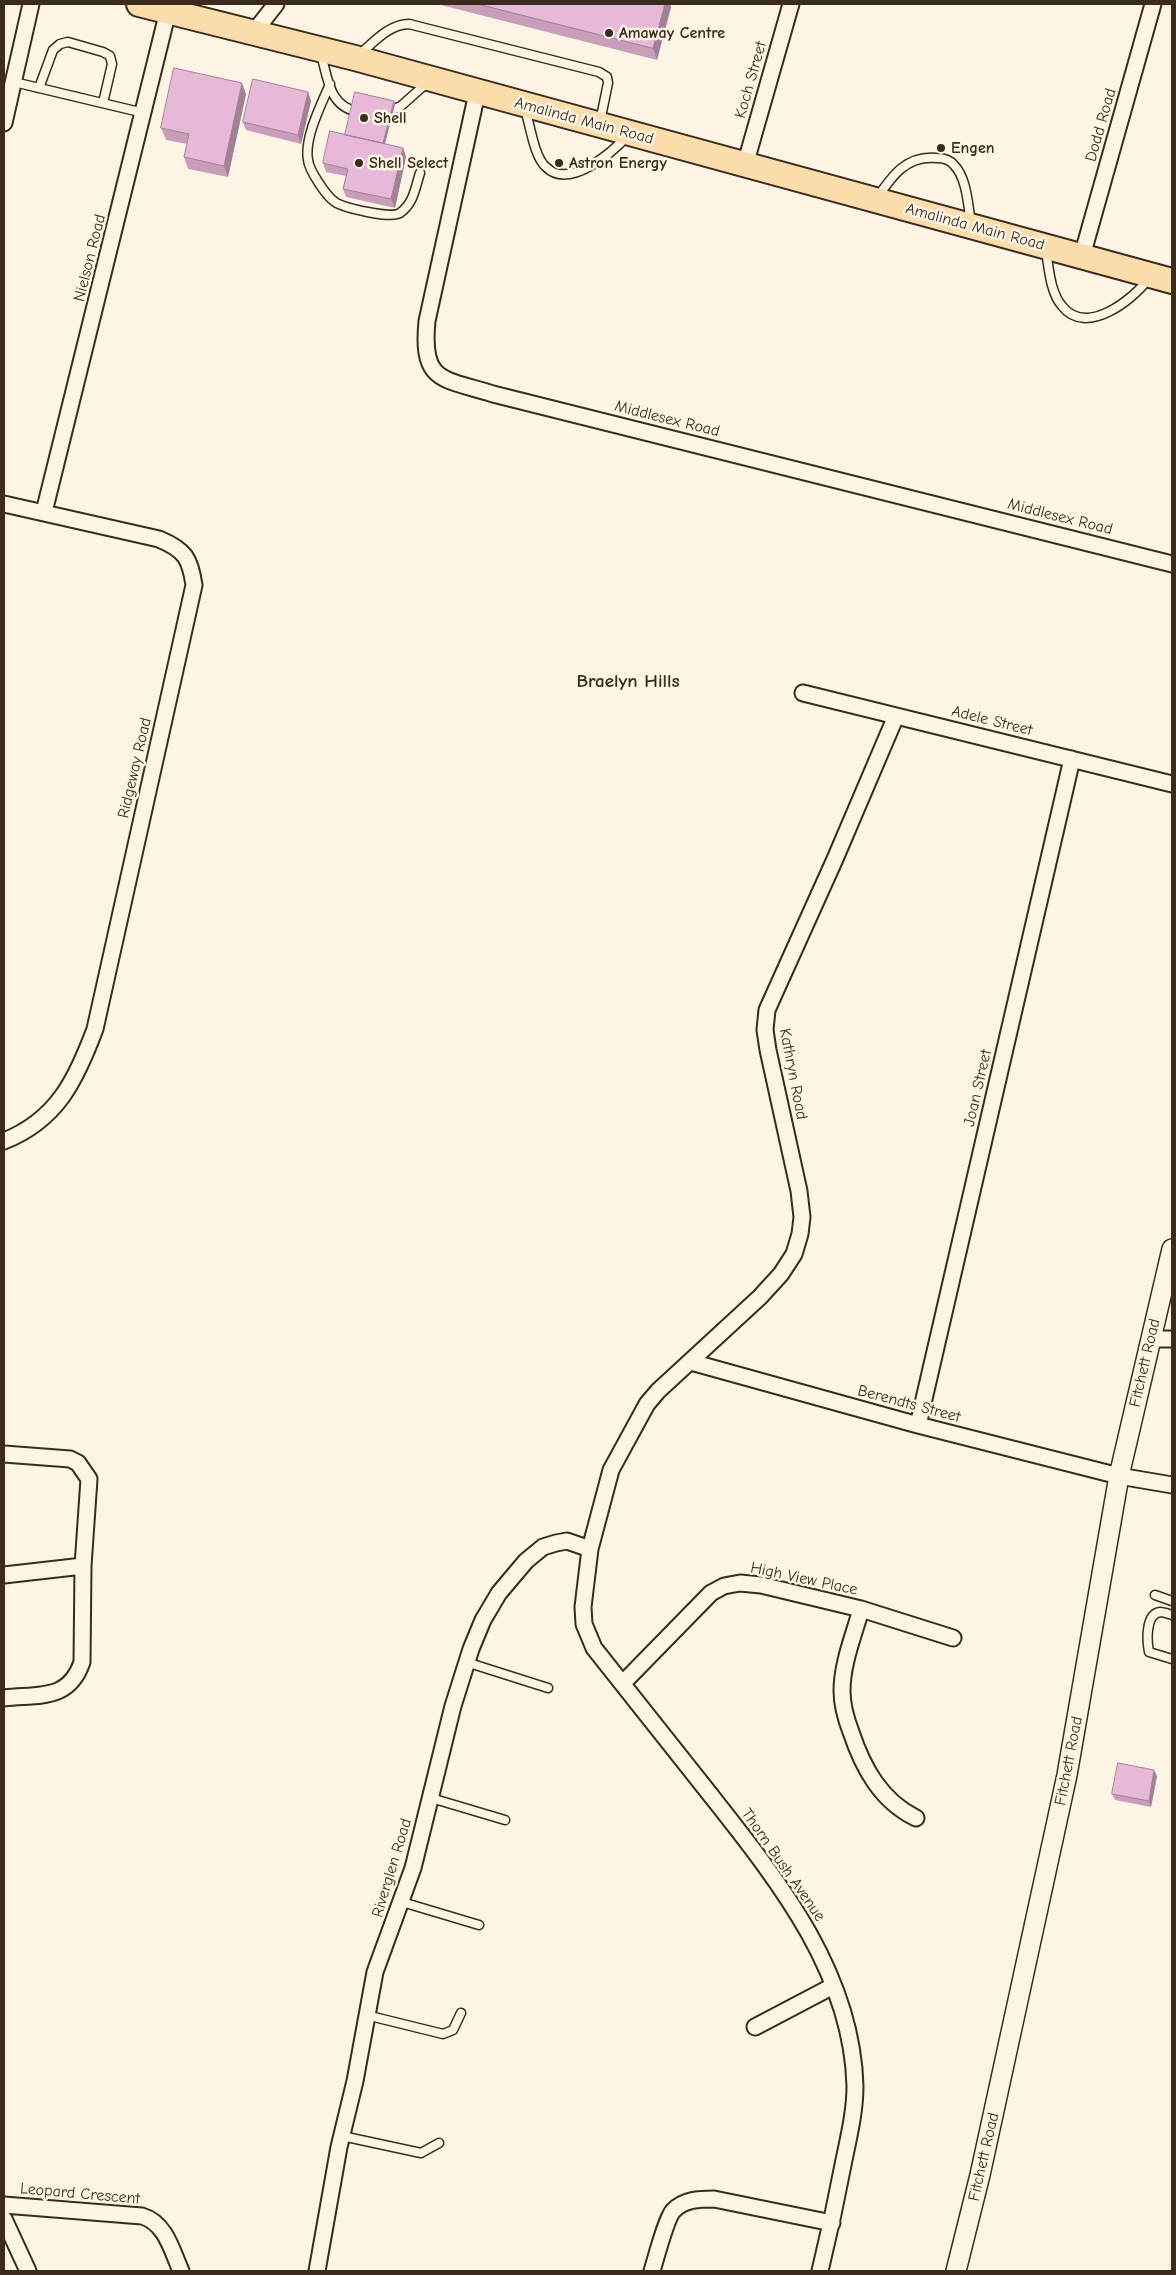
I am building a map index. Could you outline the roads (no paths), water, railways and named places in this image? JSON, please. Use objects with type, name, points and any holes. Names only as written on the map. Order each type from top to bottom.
[{"type":"main road","name":"Amalinda Main Road","points":[[139,4],[355,58],[477,93],[1161,278]]},
{"type":"street","points":[[4,123],[31,4]]},
{"type":"street","points":[[254,32],[276,4]]},
{"type":"street","name":"Koch Street","points":[[745,165],[790,4]]},
{"type":"street","name":"Dodd Road","points":[[1082,256],[1153,4]]},
{"type":"street","name":"Nielson Road","points":[[44,512],[168,11]]},
{"type":"street","name":"Middlesex Road","points":[[477,93],[427,321],[426,357],[432,370],[446,380],[493,394],[1172,564]]},
{"type":"street","name":"Ridgeway Road","points":[[4,504],[159,539],[174,546],[184,554],[190,563],[194,585],[95,1029],[81,1066],[66,1093],[41,1120],[25,1132],[4,1141]]},
{"type":"street","name":"Adele Street","points":[[803,692],[1172,784]]},
{"type":"street","name":"Kathryn Road","points":[[590,1548],[611,1470],[647,1404],[658,1391],[760,1297],[782,1274],[794,1254],[800,1234],[802,1217],[799,1191],[764,1030],[767,1010],[835,859],[896,716]]},
{"type":"street","name":"Joan Street","points":[[918,1425],[1072,759]]},
{"type":"street","name":"Fitchett Road","points":[[956,2271],[980,2175],[1068,1775],[1119,1476],[1172,1249]]},
{"type":"street","points":[[1151,1339],[1172,1339]]},
{"type":"street","name":"Berendts Street","points":[[691,1362],[918,1425],[1119,1476],[1172,1485]]},
{"type":"street","points":[[4,1454],[70,1459],[78,1463],[85,1471],[89,1480],[83,1566],[82,1662],[78,1674],[72,1683],[62,1690],[4,1698]]},
{"type":"street","name":"Riverglen Road","points":[[317,2271],[375,1972],[413,1868],[453,1706],[466,1662],[482,1620],[499,1593],[526,1561],[543,1547],[556,1542],[567,1541],[590,1548]]},
{"type":"street","name":"Thorn Bush Avenue","points":[[590,1548],[583,1607],[584,1624],[594,1648],[747,1841],[800,1916],[833,1986],[848,2032],[854,2066],[853,2113],[832,2223],[820,2271]]},
{"type":"street","points":[[4,1576],[83,1566]]},
{"type":"street","name":"High View Place","points":[[623,1683],[694,1608],[711,1593],[724,1586],[740,1583],[761,1585],[861,1609],[953,1638]]},
{"type":"street","points":[[861,1609],[844,1672],[842,1690],[846,1717],[857,1750],[878,1787],[902,1812],[916,1818]]},
{"type":"street","points":[[755,2027],[833,1986]]},
{"type":"street","points":[[652,2271],[672,2212],[684,2203],[714,2199],[832,2223]]},
{"type":"street","name":"Leopard Crescent","points":[[4,2205],[142,2216],[152,2219],[163,2231],[181,2271]]},
{"type":"street","points":[[4,2219],[28,2271]]},
{"type":"lane","points":[[355,58],[388,30],[396,26],[409,24],[599,72],[607,77],[608,83],[599,125]]},
{"type":"lane","points":[[39,88],[53,50],[60,44],[68,42],[103,52],[110,56],[112,64],[103,103]]},
{"type":"lane","points":[[320,49],[330,84],[338,103],[343,108],[371,114]]},
{"type":"lane","points":[[380,114],[402,106],[430,80]]},
{"type":"lane","points":[[14,82],[144,113]]},
{"type":"lane","points":[[330,84],[308,147],[308,162],[314,175],[334,202],[380,216],[398,215],[411,203],[420,173]]},
{"type":"lane","points":[[524,105],[540,159],[545,167],[561,174],[581,172],[605,156],[630,133]]},
{"type":"lane","points":[[876,200],[894,174],[909,162],[930,157],[948,160],[960,174],[972,226]]},
{"type":"lane","points":[[1045,246],[1056,296],[1068,314],[1078,317],[1097,316],[1116,308],[1161,278]]},
{"type":"lane","points":[[1155,1595],[1172,1601]]},
{"type":"lane","points":[[1172,1615],[1160,1612],[1155,1615],[1150,1622],[1147,1644],[1149,1652],[1172,1659]]},
{"type":"lane","points":[[466,1662],[548,1688]]},
{"type":"lane","points":[[431,1798],[505,1820]]},
{"type":"lane","points":[[402,1902],[479,1925]]},
{"type":"lane","points":[[366,2014],[443,2034],[454,2030],[461,2013]]},
{"type":"lane","points":[[342,2136],[421,2154],[439,2143]]},
{"type":"place","name":"Amaway Centre","points":[[609,33]]},
{"type":"place","name":"Shell","points":[[364,118]]},
{"type":"place","name":"Engen","points":[[941,148]]},
{"type":"place","name":"Shell Select","points":[[359,163]]},
{"type":"place","name":"Astron Energy","points":[[559,163]]},
{"type":"district","name":"Braelyn Hills","points":[[628,682]]}]
